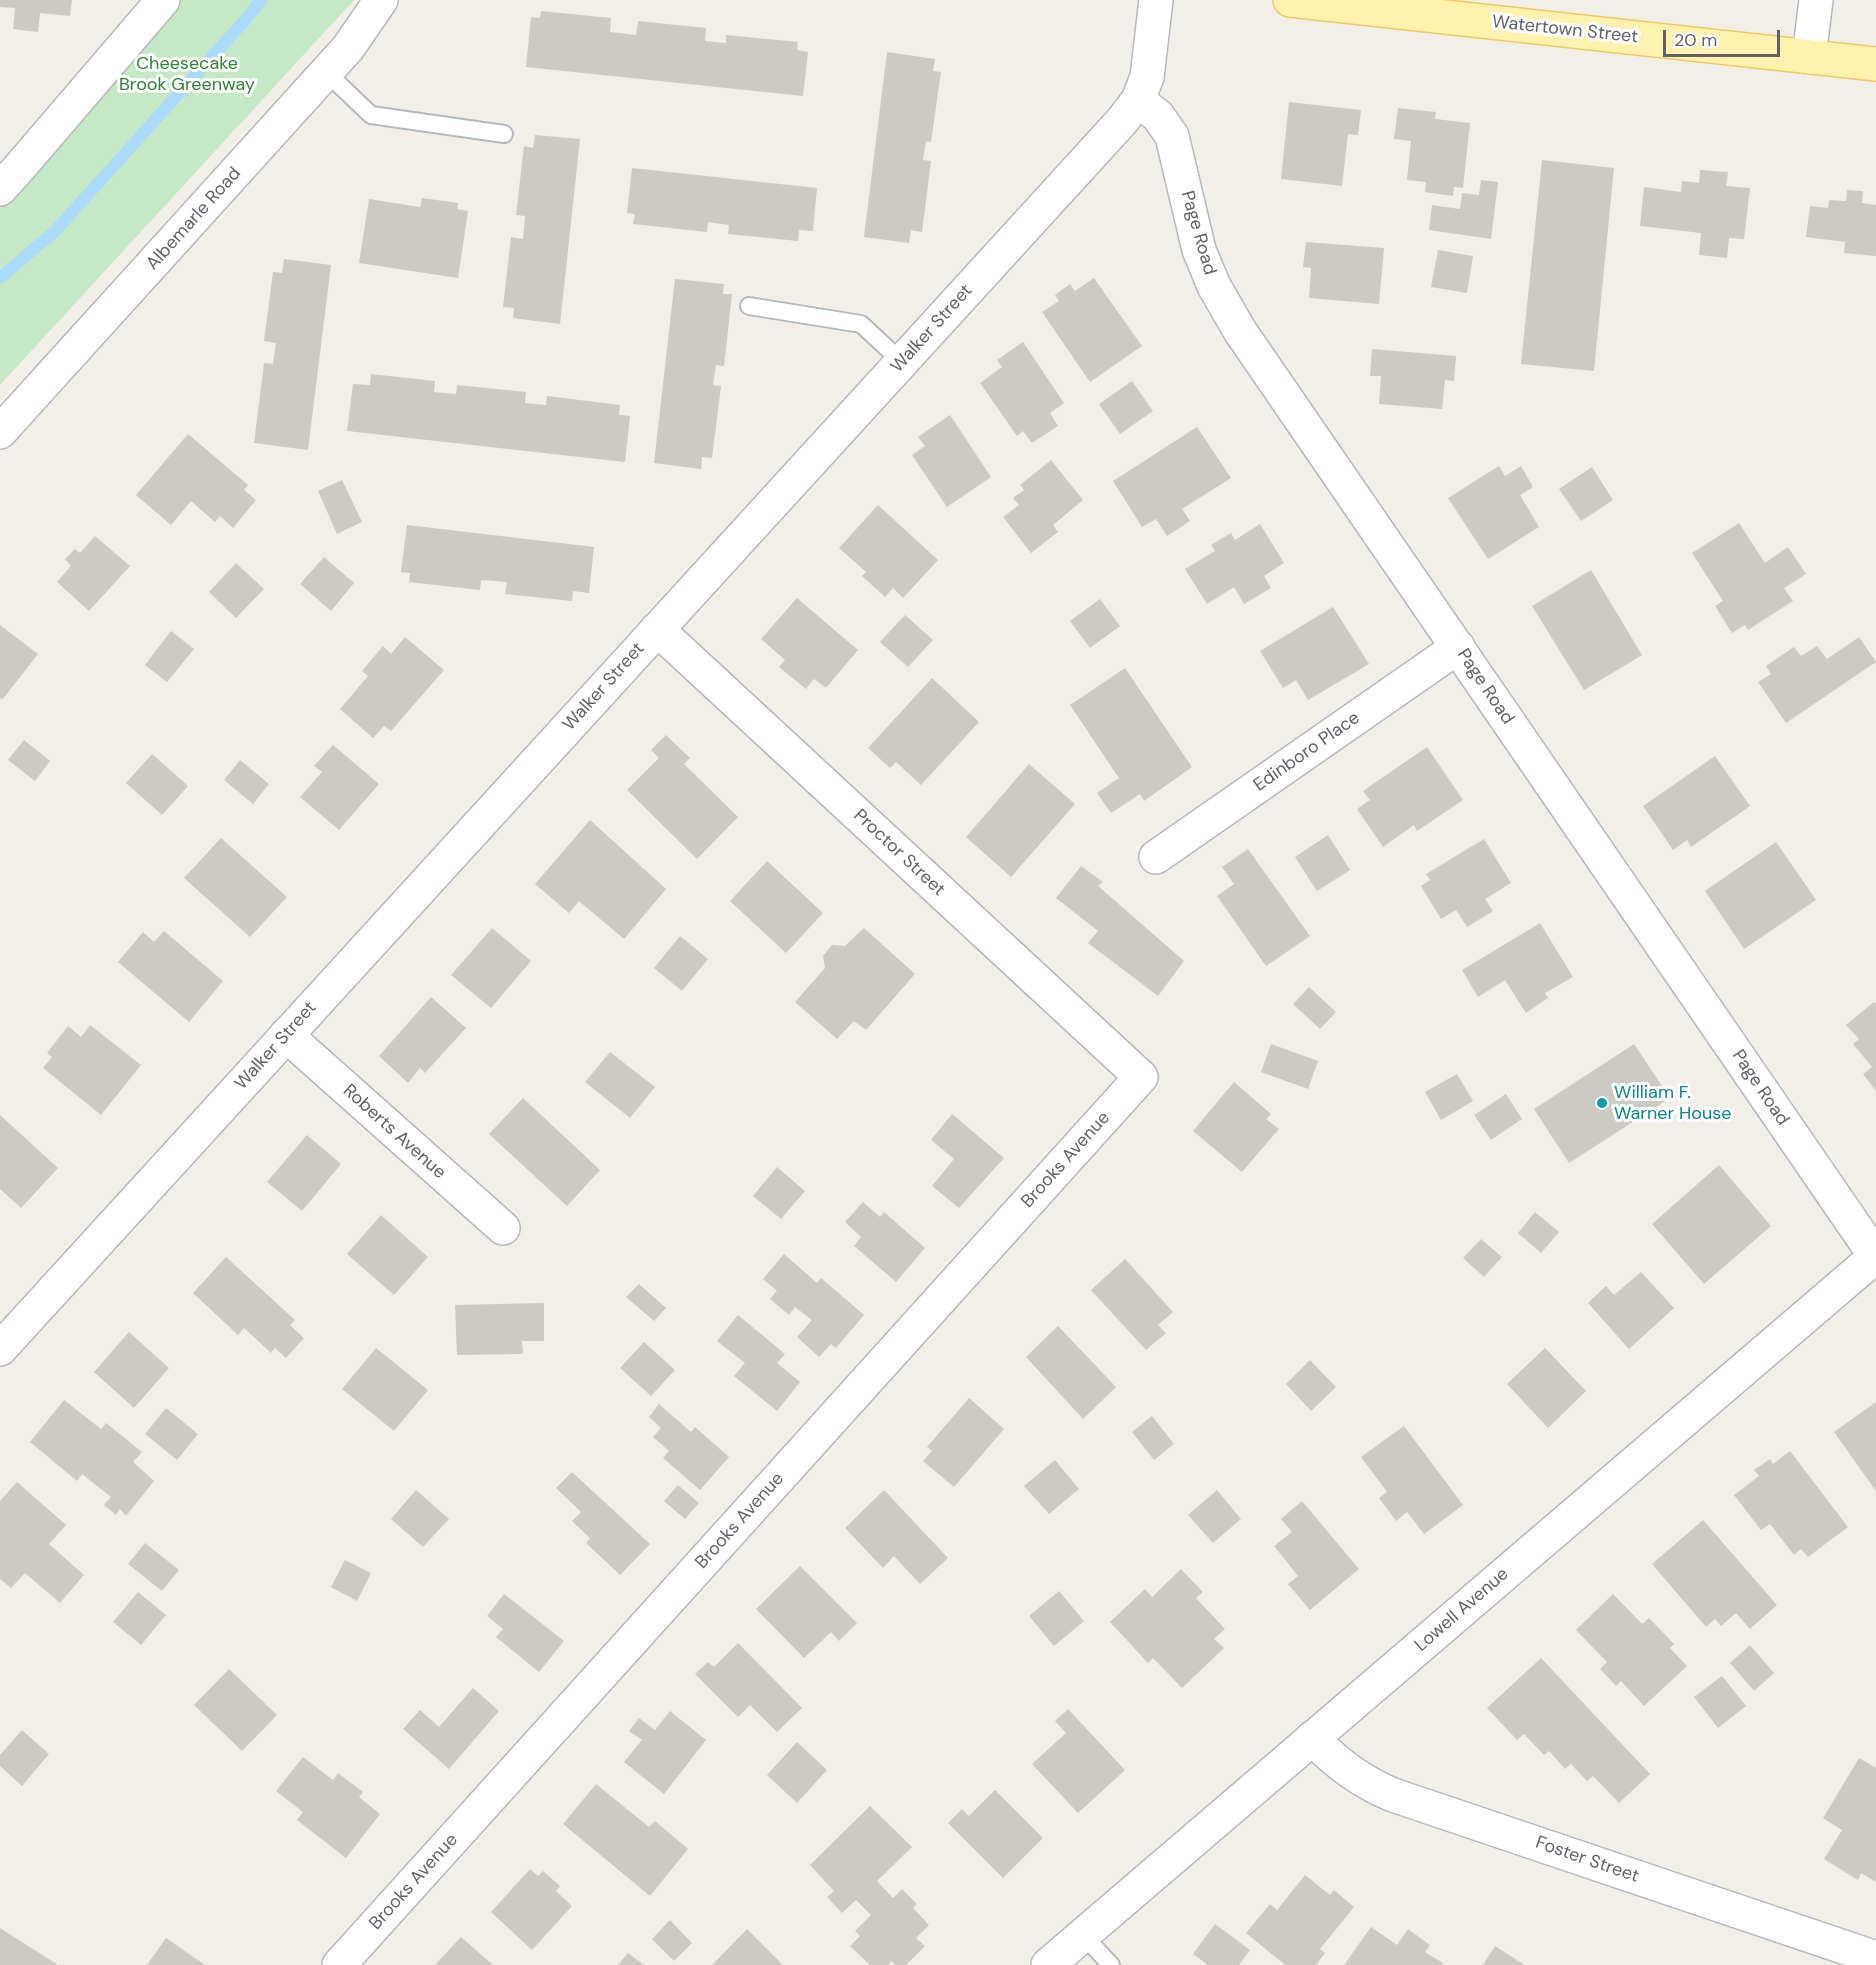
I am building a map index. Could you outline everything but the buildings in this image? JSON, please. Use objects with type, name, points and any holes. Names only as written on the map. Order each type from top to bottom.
[{"type":"main road","name":"Watertown Street","points":[[1290,0],[1876,64]]},
{"type":"street","points":[[0,189],[163,0]]},
{"type":"street","name":"Albemarle Road","points":[[0,432],[327,73],[362,31],[381,0]]},
{"type":"street","name":"Walker Street","points":[[0,1349],[1122,121],[1138,100],[1143,89],[1150,63],[1156,0]]},
{"type":"street","points":[[1809,57],[1816,0]]},
{"type":"street","name":"Page Road","points":[[1138,100],[1158,116],[1172,136],[1199,250],[1214,286],[1255,354],[1876,1256]]},
{"type":"street","name":"Proctor Street","points":[[657,629],[1141,1077]]},
{"type":"street","name":"Edinboro Place","points":[[1156,857],[1458,647]]},
{"type":"street","name":"Roberts Avenue","points":[[286,1035],[503,1228]]},
{"type":"street","name":"Brooks Avenue","points":[[339,1965],[1141,1077]]},
{"type":"street","name":"Lowell Avenue","points":[[1048,1965],[1876,1256]]},
{"type":"street","name":"Foster Street","points":[[1312,1738],[1347,1770],[1393,1795],[1876,1958]]},
{"type":"lane","points":[[327,73],[370,115],[504,134]]},
{"type":"lane","points":[[749,306],[861,324],[902,362]]},
{"type":"lane","points":[[1083,1935],[1111,1965]]},
{"type":"green space","name":"Cheesecake Brook Greenway","points":[[153,0],[354,0],[0,385],[0,186]]},
{"type":"waterway","points":[[0,278],[55,231],[261,0]]},
{"type":"place","name":"William F. Warner House","points":[[1602,1103]]}]
